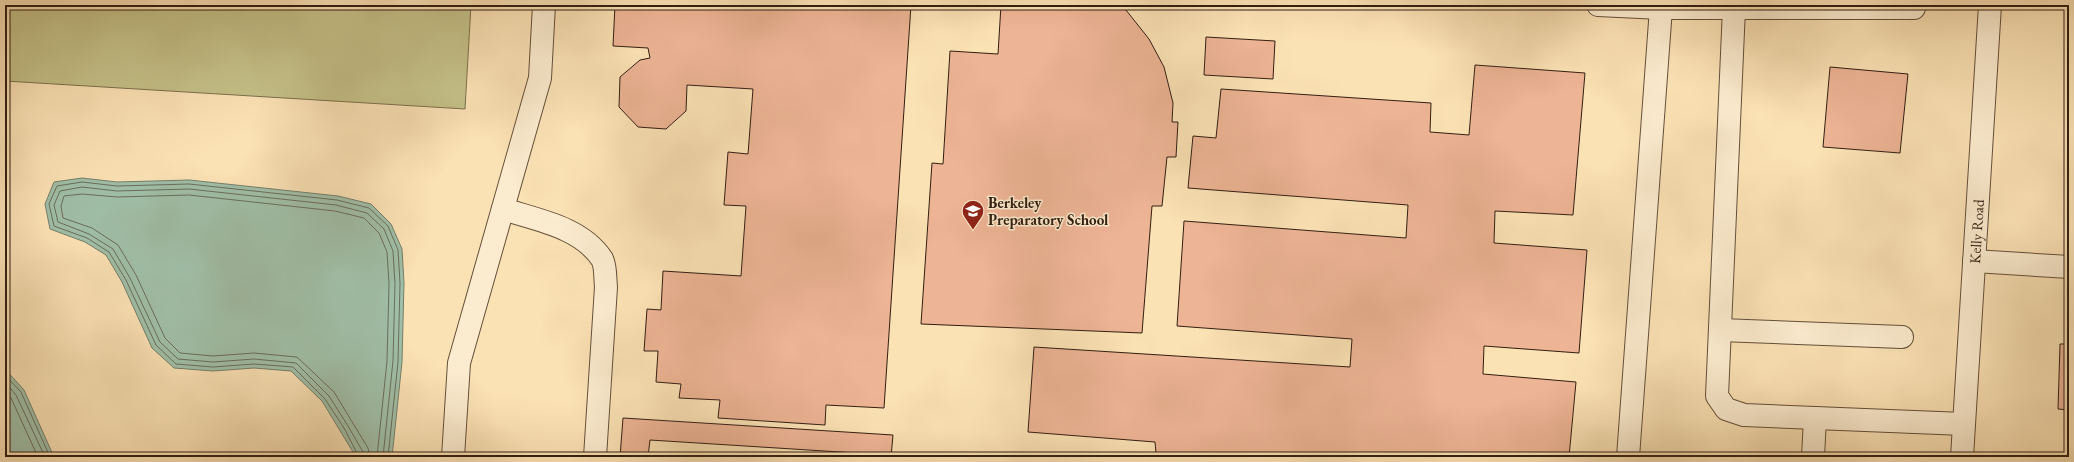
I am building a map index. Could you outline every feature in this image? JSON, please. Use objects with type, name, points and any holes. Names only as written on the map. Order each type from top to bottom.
[{"type":"street","points":[[453,457],[459,363],[540,78],[544,5]]},
{"type":"street","points":[[1598,5],[1660,8],[1914,8]]},
{"type":"street","name":"Kelly Road","points":[[1962,457],[1990,5]]},
{"type":"street","points":[[1628,457],[1660,8]]},
{"type":"street","points":[[1734,8],[1717,396],[1726,409],[1744,415],[1964,424]]},
{"type":"street","points":[[503,209],[554,225],[582,238],[602,260],[606,286],[596,457]]},
{"type":"street","points":[[1974,261],[2069,267]]},
{"type":"street","points":[[1720,330],[1902,338]]},
{"type":"street","points":[[1813,457],[1815,418]]},
{"type":"shaded area","points":[[5,5],[471,5],[465,109],[5,81]]},
{"type":"water","points":[[82,178],[117,182],[189,180],[338,196],[371,204],[391,224],[402,249],[404,283],[402,362],[392,457],[356,457],[322,401],[291,371],[254,368],[213,371],[174,368],[152,348],[122,282],[106,255],[85,242],[50,229],[45,204],[54,182]]},
{"type":"water","points":[[5,369],[24,390],[54,457],[5,457]]},
{"type":"building","points":[[615,5],[911,5],[884,408],[826,405],[825,425],[718,418],[720,400],[679,398],[681,384],[656,382],[658,351],[644,351],[647,309],[661,310],[663,271],[741,276],[746,206],[724,205],[728,152],[748,154],[753,89],[687,85],[686,111],[666,129],[638,127],[619,107],[620,77],[640,60],[650,58],[648,48],[613,46]]},
{"type":"building","points":[[1001,5],[1122,5],[1149,39],[1164,67],[1173,103],[1172,122],[1178,122],[1176,157],[1167,157],[1162,206],[1152,206],[1142,333],[921,324],[932,163],[943,164],[950,51],[998,54]]},
{"type":"building","points":[[1206,37],[1275,41],[1273,79],[1204,75]]},
{"type":"building","points":[[1475,65],[1585,73],[1573,215],[1495,211],[1494,243],[1587,250],[1579,353],[1484,346],[1483,374],[1576,382],[1569,457],[1211,457],[1156,453],[1155,442],[1028,432],[1034,347],[1350,367],[1352,339],[1177,326],[1184,221],[1406,238],[1408,205],[1188,188],[1193,136],[1216,138],[1221,89],[1431,103],[1430,132],[1469,135]]},
{"type":"building","points":[[1830,67],[1908,74],[1900,153],[1823,147]]},
{"type":"building","points":[[2060,344],[2069,344],[2069,410],[2058,409]]},
{"type":"building","points":[[623,418],[893,435],[891,457],[872,457],[872,454],[650,440],[648,457],[620,457]]},
{"type":"place","name":"Berkeley Preparatory School","points":[[973,230]]}]
